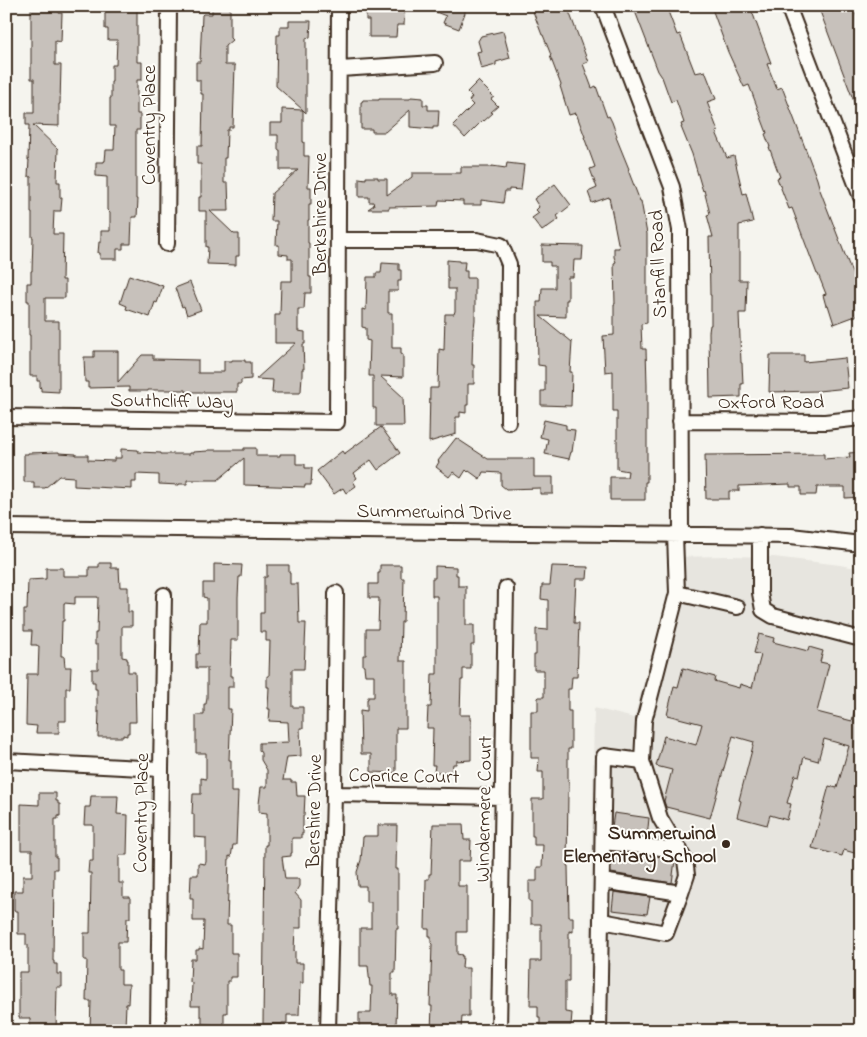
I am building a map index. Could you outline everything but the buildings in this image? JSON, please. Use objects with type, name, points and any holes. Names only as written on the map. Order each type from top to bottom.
[{"type":"street","name":"Coventry Place","points":[[167,244],[169,6]]},
{"type":"street","name":"Berkshire Drive","points":[[337,422],[340,6]]},
{"type":"street","name":"Stanfill Road","points":[[604,6],[672,187],[680,230],[680,420],[677,593],[644,721],[642,761]]},
{"type":"street","points":[[788,6],[861,197]]},
{"type":"street","points":[[340,69],[435,63]]},
{"type":"street","points":[[339,240],[477,240],[501,245],[508,264],[508,422]]},
{"type":"street","name":"Southcliff Way","points":[[6,417],[337,422]]},
{"type":"street","name":"Oxford Road","points":[[680,420],[825,422],[861,418]]},
{"type":"street","name":"Summerwind Drive","points":[[6,527],[760,535],[791,536],[861,544]]},
{"type":"street","points":[[760,535],[760,593],[763,610],[773,616],[861,639]]},
{"type":"street","name":"Windermere Court","points":[[499,1031],[506,588]]},
{"type":"street","name":"Bershire Drive","points":[[328,1031],[334,794],[336,593]]},
{"type":"street","points":[[677,593],[738,607]]},
{"type":"street","name":"Coventry Place","points":[[158,1031],[164,595]]},
{"type":"street","points":[[599,1031],[604,756],[642,761],[660,818],[685,860],[687,875],[682,893],[666,932],[602,922]]},
{"type":"street","points":[[6,761],[161,769]]},
{"type":"street","name":"Coprice Court","points":[[334,794],[503,797]]},
{"type":"street","points":[[603,842],[680,850]]},
{"type":"street","points":[[602,881],[682,893]]},
{"type":"shaded area","name":"Summerwind Elementary School","points":[[667,557],[774,557],[861,569],[861,1031],[589,1031],[594,708],[634,718],[668,595]]},
{"type":"place","name":"Summerwind Elementary School","points":[[726,844]]}]
